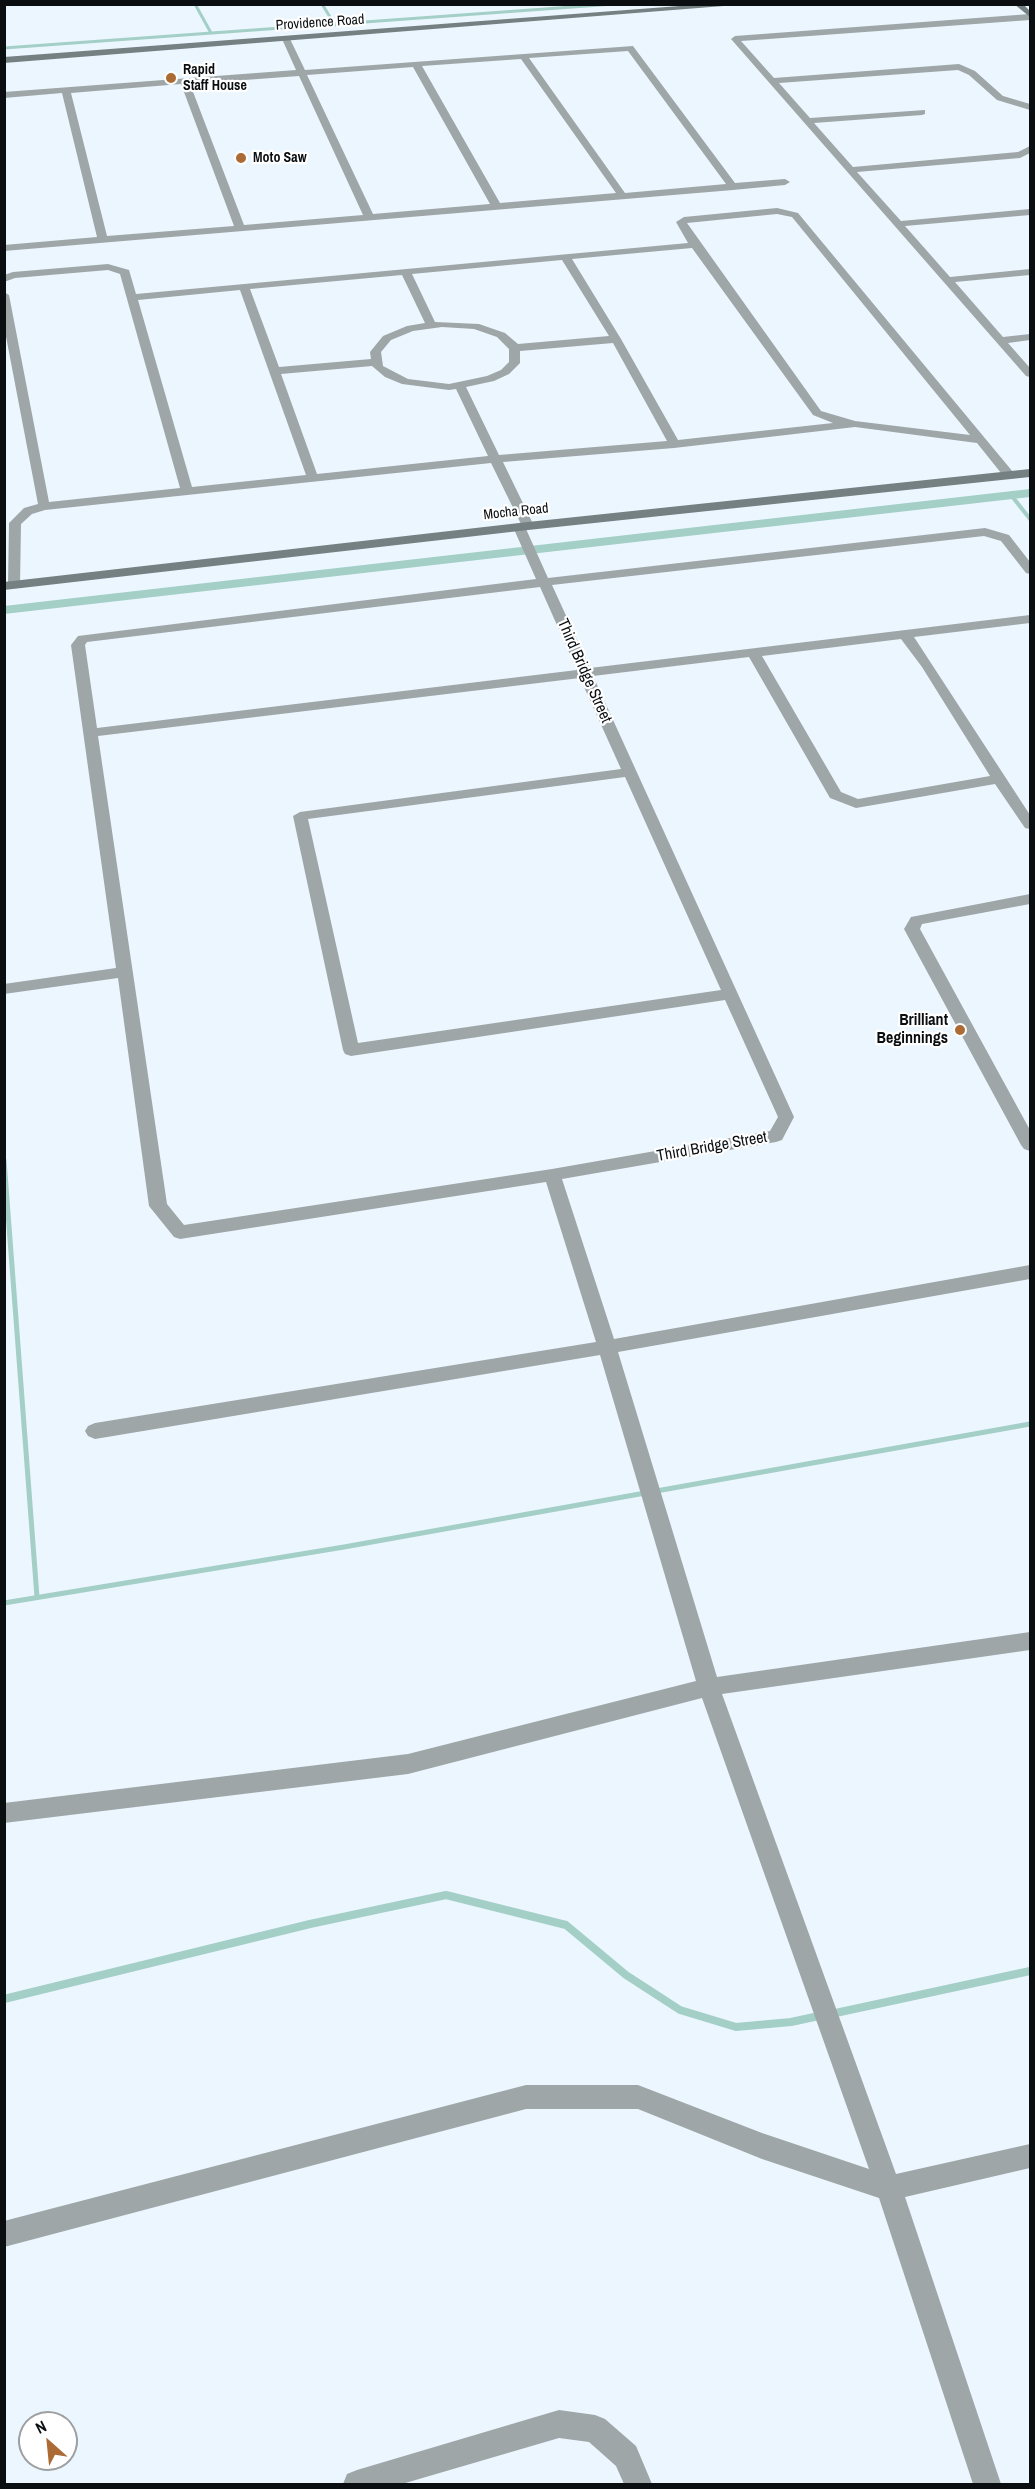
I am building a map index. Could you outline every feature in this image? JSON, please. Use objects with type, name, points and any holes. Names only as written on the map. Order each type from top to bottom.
[{"type":"street","name":"Providence Road","points":[[4,58],[710,4]]},
{"type":"street","name":"Providence Road","points":[[4,58],[745,4]]},
{"type":"street","points":[[1018,4],[1030,16]]},
{"type":"street","points":[[1030,16],[735,39],[1030,374]]},
{"type":"street","points":[[286,39],[370,218]]},
{"type":"street","points":[[4,95],[630,48],[733,187]]},
{"type":"street","points":[[523,56],[623,196]]},
{"type":"street","points":[[416,64],[497,207]]},
{"type":"street","points":[[772,81],[959,67],[972,73],[1000,98],[1030,107]]},
{"type":"street","points":[[185,82],[240,228]]},
{"type":"street","points":[[66,91],[103,240]]},
{"type":"street","points":[[1000,98],[1030,96]]},
{"type":"street","points":[[807,121],[922,112]]},
{"type":"street","points":[[850,170],[1020,155],[1030,149]]},
{"type":"street","points":[[4,248],[784,182]]},
{"type":"street","points":[[979,440],[855,424],[831,419],[811,407],[695,245],[681,224],[683,220],[777,211],[795,215],[1009,475]]},
{"type":"street","points":[[899,224],[1030,212]]},
{"type":"street","points":[[134,297],[695,245]]},
{"type":"street","points":[[565,257],[616,339],[674,444]]},
{"type":"street","points":[[4,279],[13,275],[114,267],[125,272],[134,297],[187,490]]},
{"type":"street","points":[[406,272],[431,325]]},
{"type":"street","points":[[948,280],[1030,272]]},
{"type":"street","points":[[244,286],[313,478]]},
{"type":"street","points":[[4,295],[44,506]]},
{"type":"street","points":[[274,371],[375,362],[389,375],[405,382],[438,387],[460,386],[481,382],[505,372],[516,358],[515,348],[507,339],[485,328],[453,324],[411,328],[387,338],[377,347],[375,362]]},
{"type":"street","points":[[1001,340],[1030,337]]},
{"type":"street","points":[[515,348],[616,339]]},
{"type":"street","name":"Third Bridge Street","points":[[125,972],[158,1206],[180,1232],[552,1175],[776,1136],[786,1117],[629,772],[526,540],[523,526],[495,459],[460,386]]},
{"type":"street","points":[[9,585],[15,524],[28,511],[44,506],[855,424]]},
{"type":"street","name":"Mocha Road","points":[[9,585],[523,526],[1030,473]]},
{"type":"street","points":[[5,989],[125,972],[78,645],[83,639],[545,582],[984,532],[1005,538],[1030,570]]},
{"type":"street","points":[[91,734],[1030,619]]},
{"type":"street","points":[[904,633],[946,693],[1030,825]]},
{"type":"street","points":[[754,654],[835,795],[856,804],[999,779]]},
{"type":"street","points":[[629,772],[300,816],[351,1050],[730,994]]},
{"type":"street","points":[[1030,899],[916,920],[912,929],[1030,1145]]},
{"type":"street","points":[[552,1175],[608,1347],[710,1687],[889,2188],[987,2484]]},
{"type":"street","points":[[95,1431],[608,1347],[1030,1272]]},
{"type":"street","points":[[4,1813],[408,1764],[710,1687],[1030,1641]]},
{"type":"street","points":[[4,2234],[526,2097],[638,2097],[762,2146],[889,2188],[1030,2157]]},
{"type":"street","points":[[357,2484],[559,2424],[595,2429],[626,2457],[638,2484]]},
{"type":"waterway","points":[[195,4],[211,33]]},
{"type":"waterway","points":[[322,4],[334,24]]},
{"type":"waterway","points":[[334,24],[614,4]]},
{"type":"waterway","points":[[4,48],[334,24]]},
{"type":"waterway","points":[[4,610],[1030,493]]},
{"type":"waterway","points":[[1011,495],[1030,519]]},
{"type":"waterway","points":[[4,1160],[37,1597]]},
{"type":"waterway","points":[[4,1603],[344,1547],[1030,1424]]},
{"type":"waterway","points":[[4,1999],[310,1924],[446,1895],[566,1925],[626,1975],[680,2010],[736,2027],[791,2022],[819,2016]]},
{"type":"waterway","points":[[831,2014],[1030,1971]]},
{"type":"place","name":"Rapid Staff House","points":[[171,78]]},
{"type":"place","name":"Moto Saw","points":[[241,158]]},
{"type":"place","name":"Brilliant Beginnings","points":[[960,1030]]}]
